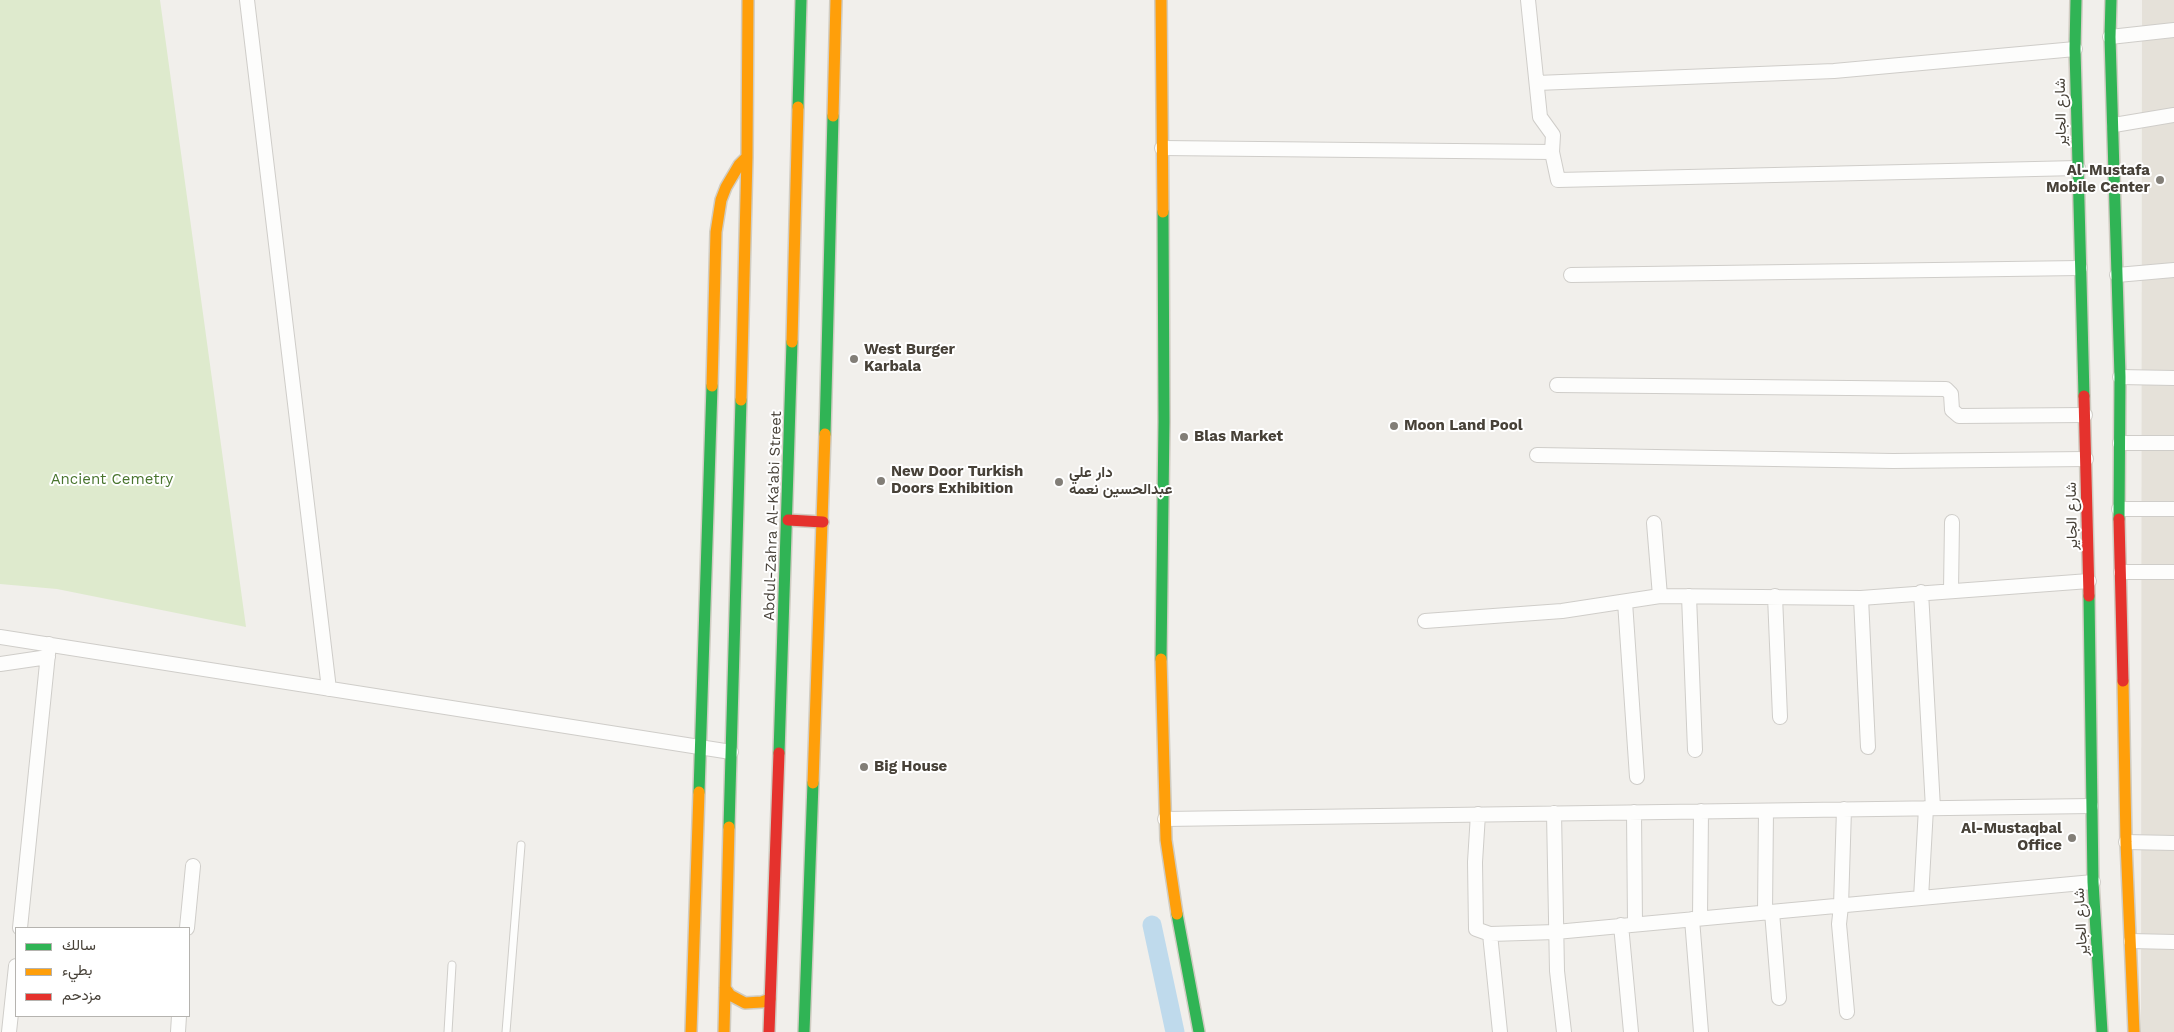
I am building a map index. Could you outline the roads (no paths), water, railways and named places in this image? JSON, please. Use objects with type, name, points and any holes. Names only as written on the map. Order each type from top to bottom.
[{"type":"street","points":[[246,0],[329,689]]},
{"type":"street","points":[[724,1032],[747,157],[748,0]]},
{"type":"street","name":"Abdul-Zahra Al-Ka'abi Street","points":[[769,1032],[788,520],[801,0]]},
{"type":"street","points":[[804,1032],[823,522],[836,0]]},
{"type":"street","points":[[1161,0],[1164,422],[1161,659],[1165,819],[1166,840],[1182,947],[1199,1032]]},
{"type":"street","points":[[1528,0],[1540,117],[1553,135],[1552,152],[1558,180],[2078,168]]},
{"type":"street","name":"شارع الجاير","points":[[2076,0],[2075,49],[2086,459],[2091,806],[2093,882],[2102,1032]]},
{"type":"street","points":[[2111,0],[2110,37],[2120,377],[2119,509],[2126,842],[2134,1032]]},
{"type":"street","points":[[2110,37],[2174,30]]},
{"type":"street","points":[[1537,83],[1834,71],[2075,49]]},
{"type":"street","points":[[2114,125],[2174,115]]},
{"type":"street","points":[[1162,148],[1552,152]]},
{"type":"street","points":[[691,1032],[716,232],[719,207],[726,187],[732,175],[747,157]]},
{"type":"street","points":[[1571,275],[2080,268]]},
{"type":"street","points":[[2117,275],[2174,270]]},
{"type":"street","points":[[2120,377],[2174,378]]},
{"type":"street","points":[[1556,385],[1946,389],[1951,394],[1952,410],[1959,416],[2085,415]]},
{"type":"street","points":[[2120,443],[2174,443]]},
{"type":"street","points":[[1537,455],[1893,461],[2086,459]]},
{"type":"street","points":[[2119,509],[2174,509]]},
{"type":"street","points":[[788,520],[823,522]]},
{"type":"street","points":[[1951,590],[1952,522]]},
{"type":"street","points":[[1654,523],[1660,596]]},
{"type":"street","points":[[2121,572],[2174,572]]},
{"type":"street","points":[[1426,621],[1562,612],[1660,596],[1861,598],[1921,592],[2088,581]]},
{"type":"street","points":[[1921,592],[1930,808],[1921,898]]},
{"type":"street","points":[[1689,596],[1695,750]]},
{"type":"street","points":[[1775,596],[1780,716]]},
{"type":"street","points":[[1861,598],[1868,747]]},
{"type":"street","points":[[1625,602],[1637,777]]},
{"type":"street","points":[[0,637],[49,650],[329,689],[731,752]]},
{"type":"street","points":[[0,664],[49,650]]},
{"type":"street","points":[[20,927],[49,650]]},
{"type":"street","points":[[1165,819],[2091,806]]},
{"type":"street","points":[[1844,809],[1842,906],[1839,924],[1847,1012]]},
{"type":"street","points":[[1701,811],[1696,919],[1701,1032]]},
{"type":"street","points":[[1766,811],[1768,912],[1779,998]]},
{"type":"street","points":[[1631,1032],[1628,925],[1634,812]]},
{"type":"street","points":[[1478,814],[1475,862],[1476,930],[1490,934],[1556,932],[2093,882]]},
{"type":"street","points":[[1554,814],[1557,971],[1564,1032]]},
{"type":"street","points":[[2126,842],[2174,843]]},
{"type":"street","points":[[187,927],[193,866]]},
{"type":"street","points":[[1490,934],[1500,1032]]},
{"type":"street","points":[[2130,941],[2174,942]]},
{"type":"street","points":[[9,1032],[15,975]]},
{"type":"street","points":[[725,988],[737,1000],[745,1003],[762,1002],[770,999]]},
{"type":"street","points":[[178,1032],[179,1017]]},
{"type":"lane","points":[[506,1032],[521,845]]},
{"type":"lane","points":[[448,1032],[452,965]]},
{"type":"waterway","points":[[1152,925],[1175,1032]]},
{"type":"place","name":"Al-Mustafa Mobile Center","points":[[2160,180]]},
{"type":"place","name":"West Burger Karbala","points":[[854,359]]},
{"type":"place","name":"Moon Land Pool","points":[[1394,426]]},
{"type":"place","name":"Blas Market","points":[[1184,437]]},
{"type":"place","name":"New Door Turkish Doors Exhibition","points":[[881,481]]},
{"type":"place","name":"دار علي عبدالحسين نعمه","points":[[1059,482]]},
{"type":"place","name":"Big House","points":[[864,767]]},
{"type":"place","name":"Al-Mustaqbal Office","points":[[2072,838]]},
{"type":"park label","name":"Ancient Cemetry","points":[[112,480]]}]
